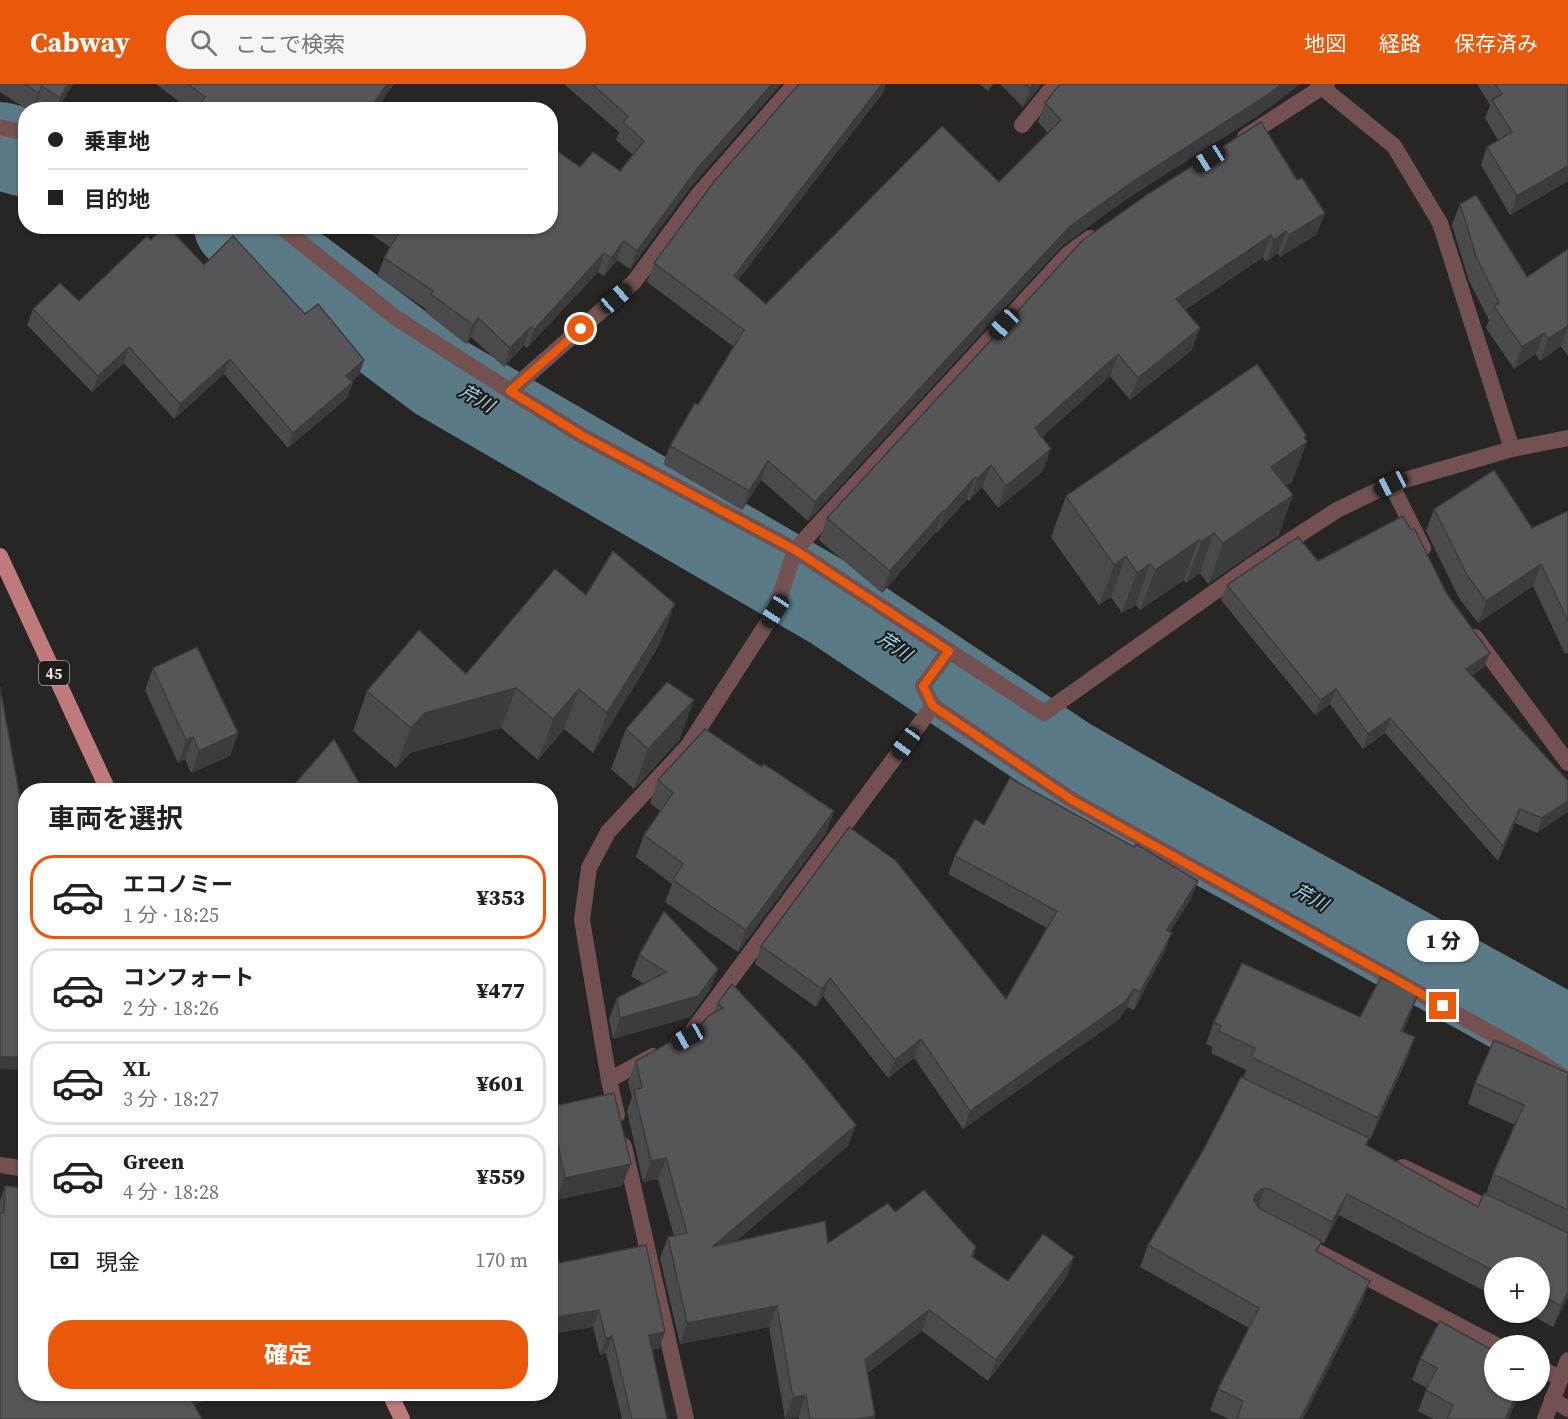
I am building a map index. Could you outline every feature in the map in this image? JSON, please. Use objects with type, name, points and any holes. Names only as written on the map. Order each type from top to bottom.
[{"type":"main road","name":"45","points":[[0,556],[105,783]]},
{"type":"main road","points":[[393,1401],[402,1419]]},
{"type":"street","points":[[510,391],[634,282],[698,195],[795,84]]},
{"type":"street","points":[[1022,125],[1055,84]]},
{"type":"street","points":[[1233,144],[1322,85],[1394,146],[1440,223],[1512,449]]},
{"type":"street","points":[[0,127],[18,131]]},
{"type":"street","points":[[686,1419],[609,1080],[582,920],[589,868],[608,832],[688,746],[775,611],[795,550],[1068,254],[1106,227]]},
{"type":"street","points":[[290,234],[396,318],[510,391],[581,435],[795,550],[1044,713],[1251,567],[1337,510],[1391,484],[1512,449],[1568,438]]},
{"type":"street","points":[[1391,484],[1431,563]]},
{"type":"street","points":[[1464,622],[1568,763]]},
{"type":"street","points":[[949,651],[923,686],[933,706],[1072,800],[1525,1052],[1568,1080]]},
{"type":"street","points":[[609,1080],[688,1037],[933,706]]},
{"type":"street","points":[[1387,1160],[1515,1220]]},
{"type":"street","points":[[0,1165],[18,1168]]},
{"type":"street","points":[[1288,1236],[1484,1339]]},
{"type":"street","points":[[1545,1419],[1568,1360]]},
{"type":"street","points":[[1550,1373],[1560,1378]]},
{"type":"street","points":[[1552,1399],[1568,1409]]},
{"type":"building","points":[[24,84],[68,84],[60,98],[42,86],[38,93]]},
{"type":"building","points":[[188,84],[387,84],[375,102],[201,102],[205,97]]},
{"type":"building","points":[[592,84],[772,84],[697,169],[637,251],[624,241],[611,258],[604,253],[534,330],[531,327],[510,348],[478,318],[473,325],[431,294],[433,291],[384,258],[398,234],[558,234],[558,152],[580,167],[593,152],[620,171],[644,141],[623,122],[628,116]]},
{"type":"building","points":[[799,84],[882,84],[734,276],[766,304],[942,126],[999,182],[1061,120],[1045,103],[1060,84],[1282,84],[1135,180],[1069,227],[815,502],[768,461],[749,491],[670,446],[695,403],[698,405],[744,330],[654,263],[713,183]]},
{"type":"building","points":[[1495,84],[1568,84],[1568,166],[1517,196],[1487,147],[1512,132],[1492,100],[1502,94]]},
{"type":"building","points":[[1261,122],[1297,180],[1302,178],[1325,213],[1289,235],[1286,231],[1274,240],[1271,235],[1176,299],[1200,328],[1138,378],[1118,354],[1035,428],[1051,449],[1006,486],[991,465],[977,479],[975,477],[890,571],[827,518],[1083,240],[1148,194]]},
{"type":"building","points":[[1476,195],[1527,277],[1568,249],[1568,326],[1548,339],[1544,333],[1522,347],[1494,306],[1499,303],[1477,259],[1460,204]]},
{"type":"building","points":[[157,234],[175,234],[204,265],[233,236],[305,314],[318,304],[364,360],[346,376],[353,382],[293,433],[230,359],[180,404],[129,347],[98,376],[33,309],[60,283],[79,301],[147,236],[151,240]]},
{"type":"building","points":[[1257,364],[1306,435],[1304,437],[1307,442],[1271,467],[1293,495],[1223,543],[1214,533],[1201,542],[1199,540],[1155,570],[1150,564],[1137,573],[1126,556],[1114,565],[1066,496]]},
{"type":"building","points":[[1494,470],[1532,528],[1568,511],[1568,621],[1541,564],[1486,601],[1467,575],[1434,509]]},
{"type":"building","points":[[1403,516],[1411,530],[1414,528],[1447,594],[1490,653],[1466,669],[1568,781],[1568,801],[1542,818],[1520,809],[1503,846],[1390,718],[1368,734],[1336,689],[1320,700],[1227,585],[1298,537],[1318,561]]},
{"type":"building","points":[[613,551],[675,604],[607,713],[579,689],[553,719],[516,688],[425,713],[411,728],[367,691],[419,630],[466,674],[555,569],[586,595]]},
{"type":"building","points":[[197,647],[238,733],[199,751],[193,737],[186,740],[153,668]]},
{"type":"building","points":[[667,682],[694,700],[648,749],[626,729]]},
{"type":"building","points":[[0,687],[18,787],[18,1057],[0,1057]]},
{"type":"building","points":[[705,729],[762,767],[764,764],[834,811],[746,930],[673,880],[683,864],[644,835],[673,793],[658,780]]},
{"type":"building","points":[[334,739],[359,783],[296,783]]},
{"type":"building","points":[[1010,778],[1134,847],[1136,844],[1198,881],[1167,930],[1172,933],[1140,992],[1134,989],[1126,1001],[970,1111],[921,1039],[895,1060],[830,978],[822,989],[761,946],[849,827],[896,861],[1006,999],[1057,911],[955,856],[975,819],[984,825]]},
{"type":"building","points":[[664,911],[718,969],[698,996],[620,1018],[617,998],[666,972],[639,955]]},
{"type":"building","points":[[1242,963],[1360,1017],[1381,977],[1418,994],[1401,1031],[1415,1037],[1378,1118],[1251,1057],[1255,1048],[1218,1031],[1221,1026],[1214,1022]]},
{"type":"building","points":[[732,984],[802,1058],[856,1125],[712,1247],[825,1221],[828,1243],[888,1203],[895,1212],[924,1190],[976,1247],[971,1256],[1008,1281],[1043,1234],[1074,1257],[996,1360],[929,1310],[865,1360],[875,1416],[859,1419],[810,1419],[806,1395],[793,1397],[777,1306],[687,1323],[668,1237],[687,1233],[666,1158],[651,1161],[634,1090],[642,1088],[636,1061],[701,1025],[708,1016],[723,1008],[717,1004]]},
{"type":"building","points":[[1494,1040],[1568,1073],[1568,1210],[1493,1174],[1524,1105],[1475,1083]]},
{"type":"building","points":[[1241,1077],[1369,1138],[1366,1145],[1478,1207],[1484,1193],[1568,1233],[1568,1292],[1561,1306],[1550,1300],[1550,1257],[1484,1257],[1484,1266],[1347,1194],[1332,1222],[1265,1188],[1255,1195],[1254,1200],[1259,1208],[1322,1241],[1316,1251],[1370,1281],[1300,1419],[1237,1419],[1243,1401],[1218,1389],[1259,1308],[1148,1245],[1205,1147]]},
{"type":"building","points":[[614,1093],[631,1164],[565,1178],[558,1145],[558,1105]]},
{"type":"building","points":[[5,1186],[18,1187],[18,1401],[192,1401],[202,1419],[0,1419],[0,1213],[4,1213]]},
{"type":"building","points":[[646,1245],[665,1332],[649,1335],[667,1419],[632,1419],[612,1336],[606,1339],[599,1310],[558,1317],[558,1258],[559,1263]]},
{"type":"building","points":[[1440,1321],[1484,1345],[1484,1401],[1514,1401],[1505,1419],[1447,1419],[1453,1405],[1426,1390],[1437,1368],[1420,1359]]},
{"type":"waterway","name":"芹川","points":[[0,146],[18,151]]},
{"type":"waterway","name":"芹川","points":[[249,234],[440,377],[833,605],[1068,762],[1568,1040]]},
{"type":"route","points":[[581,329],[510,391],[581,435],[795,550],[949,651],[923,686],[933,706],[1072,800],[1443,1006]]}]
